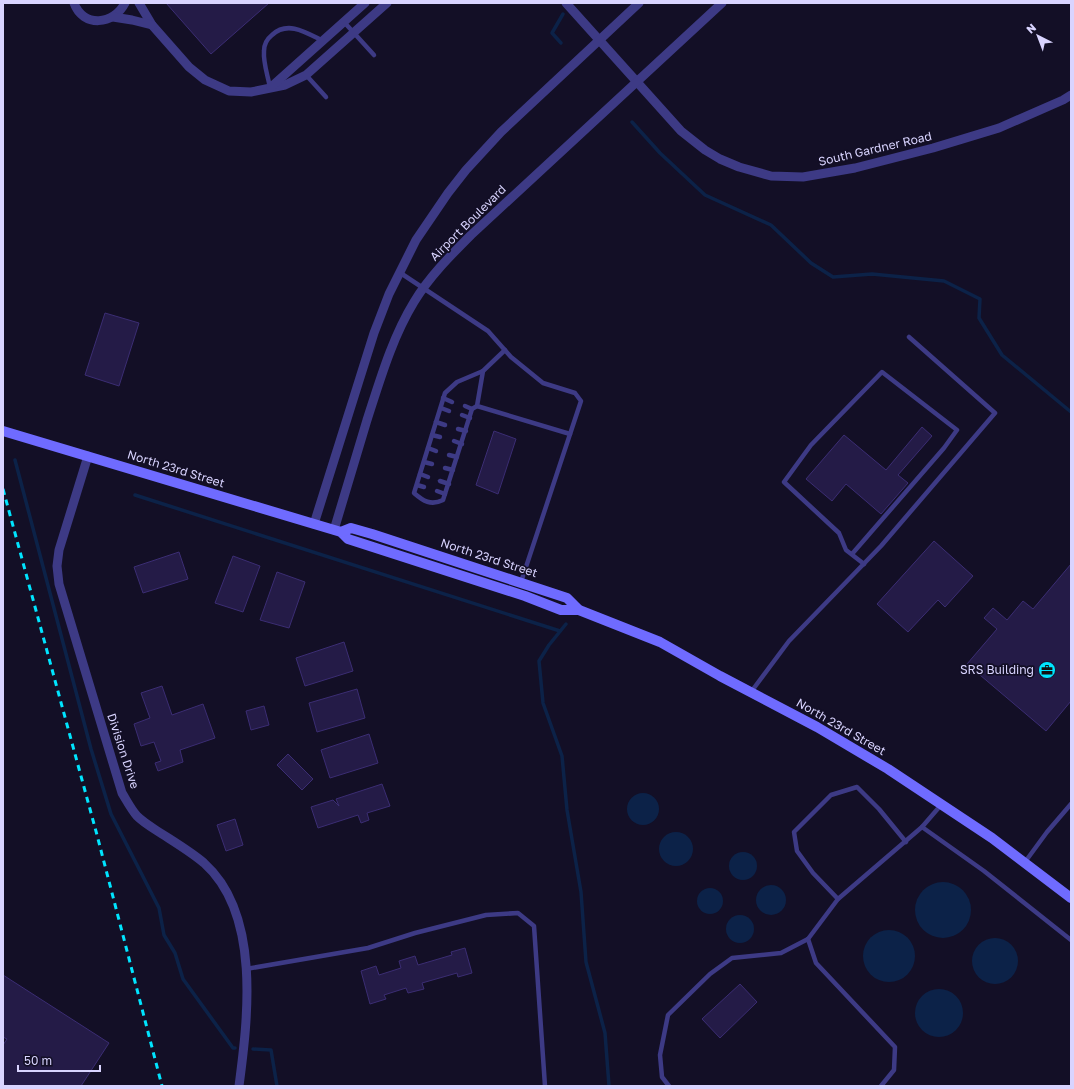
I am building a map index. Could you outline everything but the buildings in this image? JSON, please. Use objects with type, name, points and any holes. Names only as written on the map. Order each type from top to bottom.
[{"type":"main road","name":"North 23rd Street","points":[[3,431],[337,531],[348,539],[525,596],[561,610],[579,610]]},
{"type":"main road","name":"North 23rd Street","points":[[337,531],[351,528],[521,582],[566,598],[579,610],[660,642],[823,730],[888,769],[942,804],[1025,862],[1071,898]]},
{"type":"street","points":[[74,3],[81,14],[96,21],[113,17],[120,12],[125,3]]},
{"type":"street","points":[[139,3],[152,25],[189,67],[205,80],[229,91],[251,92],[285,85],[306,75],[387,3]]},
{"type":"street","points":[[270,88],[365,3]]},
{"type":"street","name":"South Gardner Road","points":[[566,3],[681,131],[705,150],[739,167],[771,176],[803,176],[855,168],[941,146],[999,128],[1063,100],[1071,95]]},
{"type":"street","name":"Airport Boulevard","points":[[314,524],[374,333],[389,294],[416,240],[430,218],[466,170],[501,132],[639,3]]},
{"type":"street","name":"Airport Boulevard","points":[[337,531],[381,375],[402,323],[424,288],[444,261],[470,235],[722,3]]},
{"type":"street","points":[[113,17],[152,25]]},
{"type":"street","name":"Division Drive","points":[[88,456],[59,550],[57,560],[58,578],[119,784],[130,806],[137,816],[146,823],[186,849],[204,863],[223,887],[235,913],[242,935],[246,970],[247,1013],[239,1086]]},
{"type":"lane","points":[[344,22],[374,55]]},
{"type":"lane","points":[[270,88],[264,51],[267,40],[274,33],[283,28],[293,28],[305,32],[322,41]]},
{"type":"lane","points":[[306,75],[326,97]]},
{"type":"lane","points":[[399,272],[488,331],[511,357],[543,382],[575,393],[581,401],[521,582]]},
{"type":"lane","points":[[751,692],[789,642],[881,546],[995,413],[909,337]]},
{"type":"lane","points":[[505,350],[483,371],[457,382],[445,393],[414,493],[422,500],[436,503],[443,500],[472,409],[477,406],[570,434]]},
{"type":"lane","points":[[477,406],[483,371]]},
{"type":"lane","points":[[852,554],[944,448],[957,430],[882,372],[811,445],[784,482],[839,533],[846,550],[864,564]]},
{"type":"lane","points":[[443,398],[452,402]]},
{"type":"lane","points":[[465,406],[472,409]]},
{"type":"lane","points":[[441,408],[449,411]]},
{"type":"lane","points":[[462,416],[470,418]]},
{"type":"lane","points":[[436,422],[445,425]]},
{"type":"lane","points":[[458,429],[466,431]]},
{"type":"lane","points":[[432,434],[440,437]]},
{"type":"lane","points":[[454,441],[462,444]]},
{"type":"lane","points":[[428,448],[436,451]]},
{"type":"lane","points":[[449,455],[457,458]]},
{"type":"lane","points":[[424,462],[432,464]]},
{"type":"lane","points":[[445,468],[453,470]]},
{"type":"lane","points":[[420,474],[428,477]]},
{"type":"lane","points":[[440,481],[448,484]]},
{"type":"lane","points":[[416,485],[424,487]]},
{"type":"lane","points":[[437,491],[445,494]]},
{"type":"lane","points":[[838,899],[813,873],[797,851],[794,832],[831,795],[857,787],[879,809],[906,842]]},
{"type":"lane","points":[[669,1086],[662,1077],[660,1055],[668,1015],[710,974],[732,958],[782,953],[808,939],[838,899],[906,842],[922,827],[942,804]]},
{"type":"lane","points":[[1025,862],[1047,832],[1071,804]]},
{"type":"lane","points":[[922,827],[984,871],[1071,940]]},
{"type":"lane","points":[[246,970],[368,948],[415,933],[486,915],[518,913],[534,926],[545,1086]]},
{"type":"lane","points":[[808,939],[816,963],[895,1047],[894,1070],[881,1086]]},
{"type":"water","points":[[640,793],[646,793],[655,797],[659,809],[655,821],[646,825],[640,825],[631,821],[627,812],[627,806],[631,797]]},
{"type":"water","points":[[673,832],[679,832],[683,833],[690,839],[693,849],[692,856],[686,863],[679,866],[673,866],[669,865],[662,859],[659,852],[659,846],[660,842],[666,835]]},
{"type":"water","points":[[743,852],[753,856],[757,866],[753,876],[743,880],[733,876],[729,866],[733,856]]},
{"type":"water","points":[[943,882],[958,887],[966,895],[971,910],[966,925],[958,933],[943,938],[928,933],[920,925],[915,910],[920,895],[928,887]]},
{"type":"water","points":[[771,885],[777,886],[785,894],[785,906],[777,914],[771,915],[765,914],[757,906],[756,900],[757,894],[765,886]]},
{"type":"water","points":[[710,888],[719,892],[723,901],[719,910],[710,914],[701,910],[697,901],[701,892]]},
{"type":"water","points":[[740,915],[750,919],[754,929],[750,939],[740,943],[730,939],[726,929],[730,919]]},
{"type":"water","points":[[884,930],[894,930],[903,934],[911,942],[915,951],[915,961],[911,970],[903,978],[894,982],[884,982],[875,978],[867,970],[863,961],[863,951],[867,942],[875,934]]},
{"type":"water","points":[[990,938],[1000,938],[1012,944],[1017,952],[1017,970],[1012,978],[1004,983],[990,984],[982,981],[975,974],[972,966],[972,956],[975,948],[982,941]]},
{"type":"water","points":[[934,989],[944,989],[956,996],[963,1008],[963,1018],[956,1030],[944,1037],[934,1037],[926,1033],[919,1026],[915,1018],[915,1008],[919,1000],[926,993]]},
{"type":"waterway","points":[[561,43],[552,33],[563,14]]},
{"type":"waterway","points":[[632,122],[660,153],[705,195],[771,225],[811,263],[833,277],[872,274],[944,281],[980,299],[979,318],[1002,355],[1071,412]]},
{"type":"waterway","points":[[15,460],[91,749],[111,814],[159,908],[164,935],[175,953],[183,979],[233,1048],[235,1048]]},
{"type":"waterway","points":[[135,495],[560,631]]},
{"type":"waterway","points":[[566,624],[549,645],[539,661],[543,703],[562,756],[567,810],[581,892],[586,962],[605,1033],[609,1086]]},
{"type":"waterway","points":[[253,1049],[271,1050],[277,1086]]},
{"type":"railway","points":[[3,489],[97,835],[162,1086]]},
{"type":"place","name":"SRS Building","points":[[1047,670]]}]
